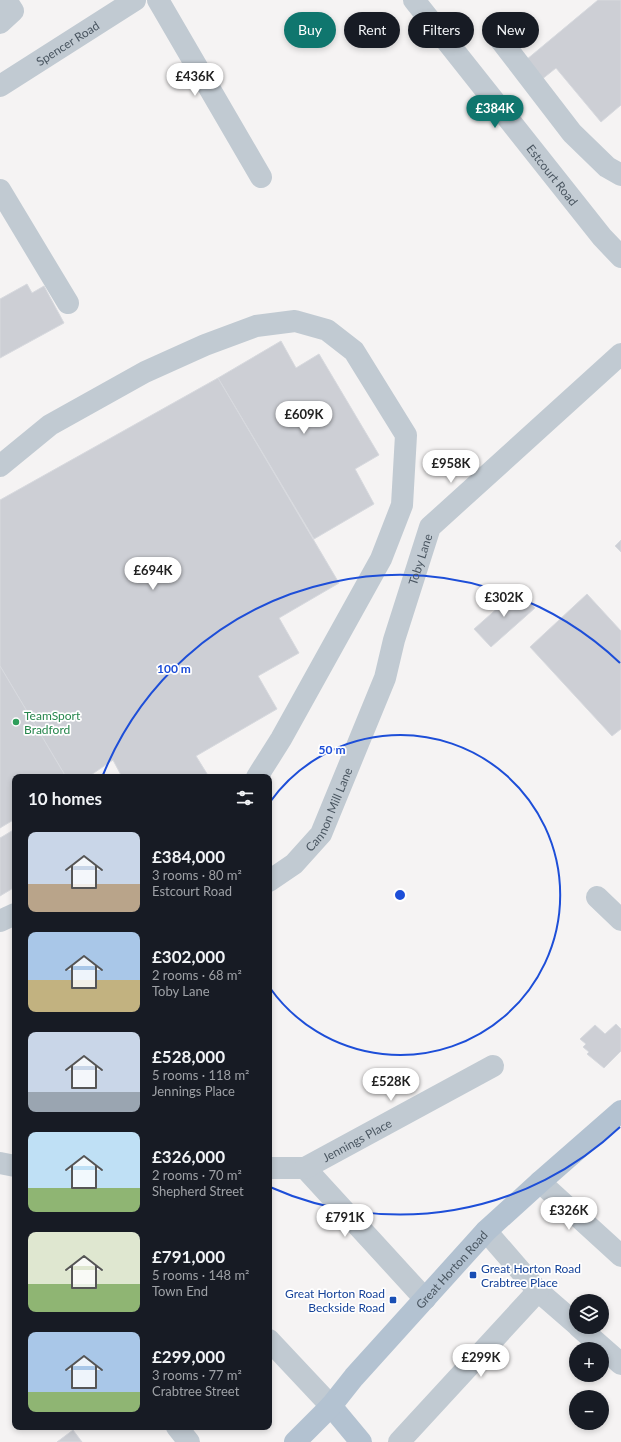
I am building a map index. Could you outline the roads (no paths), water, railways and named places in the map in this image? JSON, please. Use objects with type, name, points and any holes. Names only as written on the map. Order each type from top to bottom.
[{"type":"main road","name":"Great Horton Road","points":[[296,1442],[331,1406],[354,1378],[486,1231],[621,1111]]},
{"type":"main road","points":[[331,1406],[361,1442]]},
{"type":"street","points":[[0,23],[13,11],[6,0]]},
{"type":"street","points":[[158,0],[261,177]]},
{"type":"street","name":"Estcourt Road","points":[[414,0],[602,237],[621,257]]},
{"type":"street","name":"Spencer Road","points":[[0,86],[122,4]]},
{"type":"street","points":[[507,48],[572,133],[607,168],[621,175]]},
{"type":"street","points":[[0,190],[68,303]]},
{"type":"street","points":[[0,466],[50,425],[145,372],[205,345],[256,326],[294,321],[328,330],[354,352],[406,435],[402,505],[381,559],[281,740],[259,774]]},
{"type":"street","name":"Toby Lane","points":[[385,678],[394,640],[430,527],[621,354]]},
{"type":"street","name":"Cannon Mill Lane","points":[[272,879],[294,864],[321,834],[385,678]]},
{"type":"street","points":[[597,897],[621,920]]},
{"type":"street","points":[[0,921],[12,915]]},
{"type":"street","name":"Jennings Place","points":[[305,1168],[493,1066]]},
{"type":"street","points":[[0,1163],[12,1165]]},
{"type":"street","points":[[272,1168],[305,1168],[425,1299]]},
{"type":"street","points":[[540,1182],[621,1256]]},
{"type":"street","points":[[486,1231],[538,1291],[569,1318]]},
{"type":"street","points":[[399,1442],[538,1291]]},
{"type":"street","points":[[587,1334],[621,1364]]},
{"type":"street","points":[[272,1343],[331,1406]]},
{"type":"street","points":[[179,1430],[189,1442]]},
{"type":"place","name":"TeamSport Bradford","points":[[16,722]]},
{"type":"place","name":"Great Horton Road Crabtree Place","points":[[473,1275]]},
{"type":"place","name":"Great Horton Road Beckside Road","points":[[393,1300]]}]
